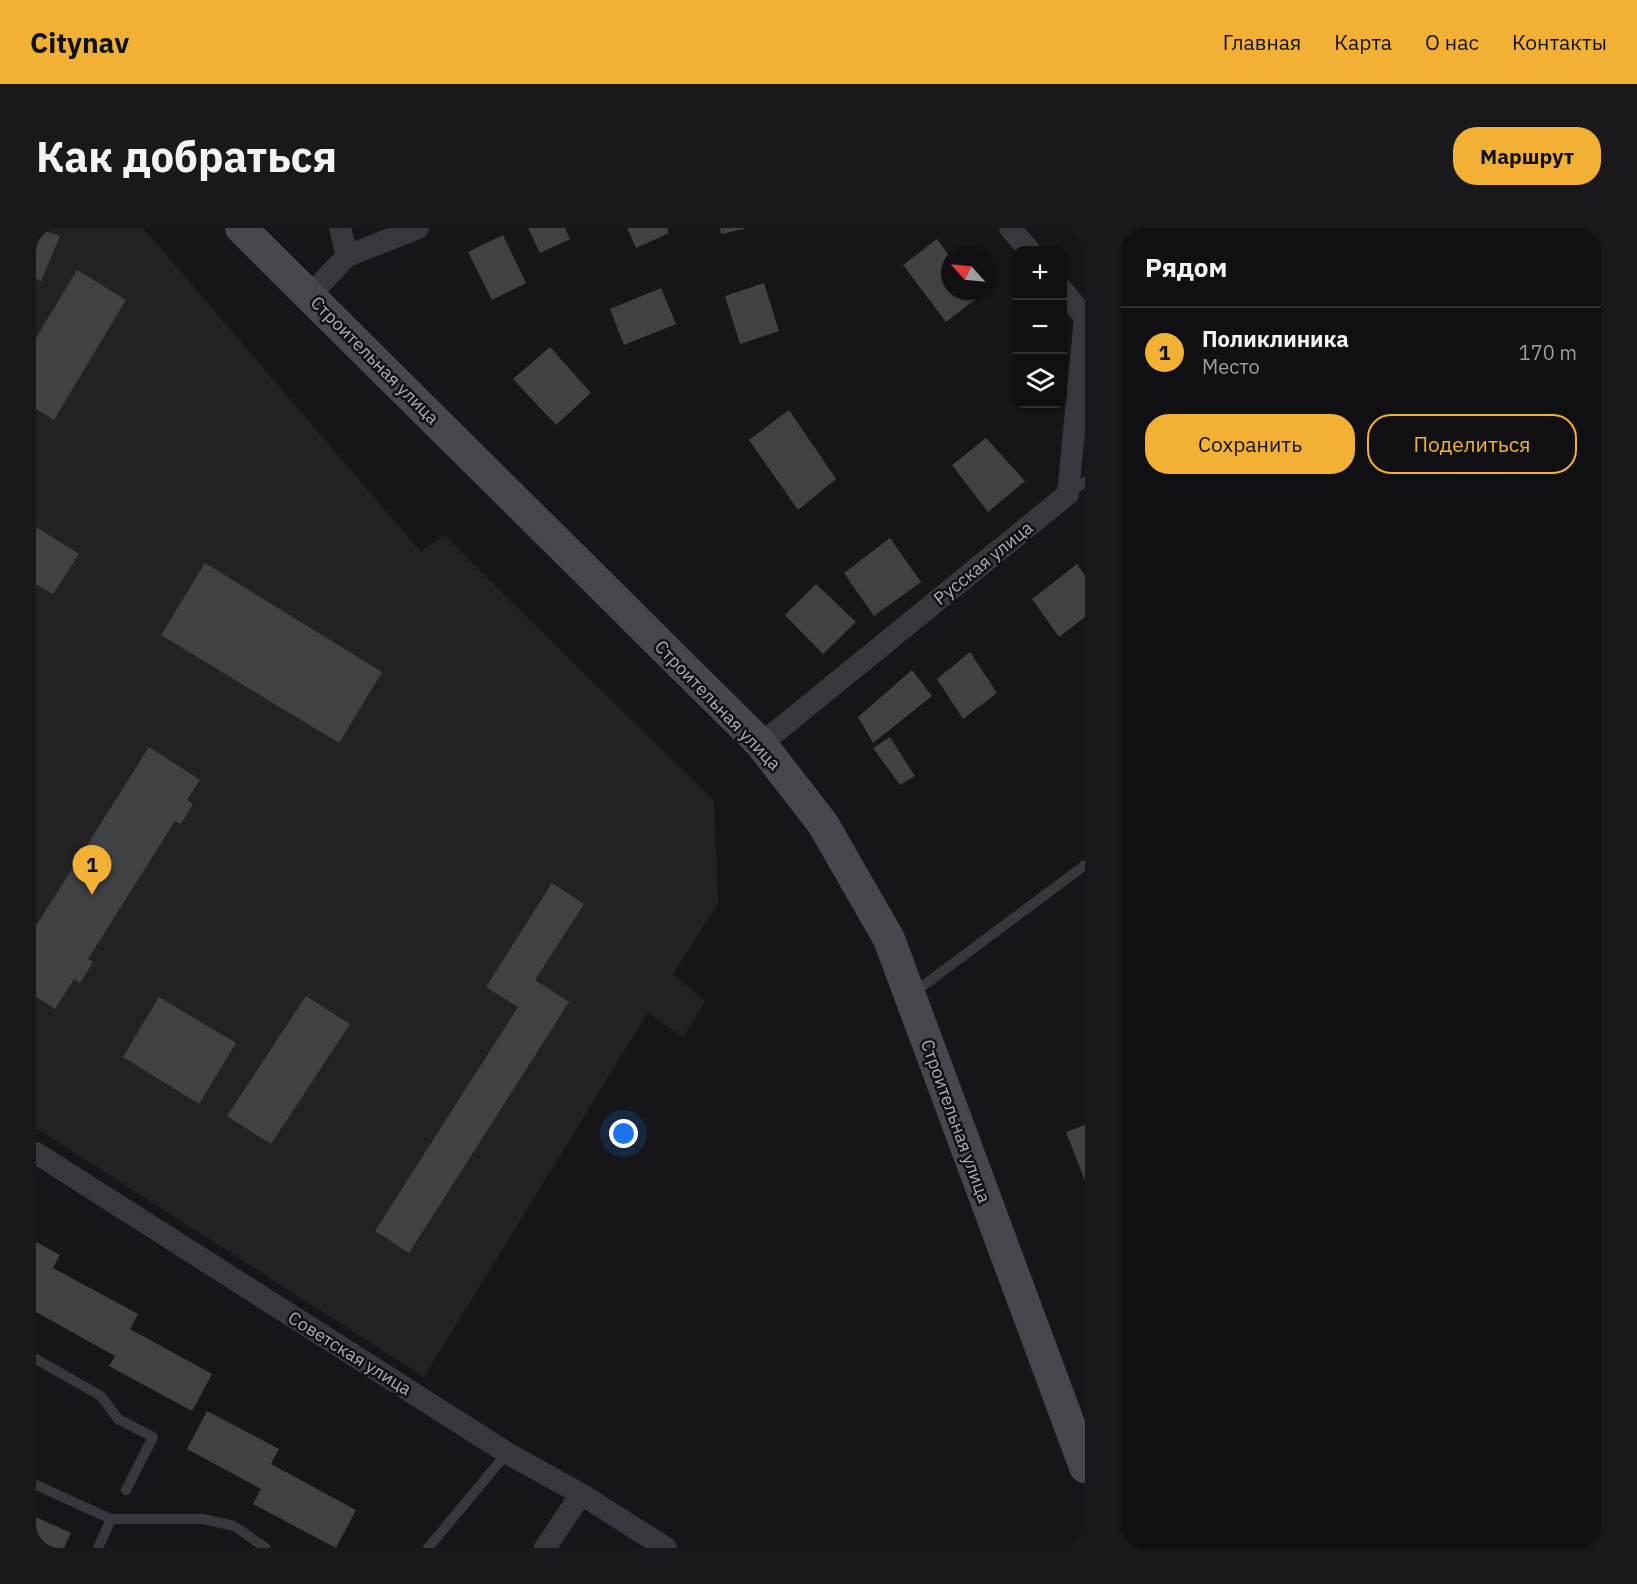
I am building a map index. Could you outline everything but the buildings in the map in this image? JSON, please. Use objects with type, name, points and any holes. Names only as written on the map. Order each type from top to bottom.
[{"type":"main road","name":"Строительная улица","points":[[241,228],[761,744],[823,824],[888,939],[1085,1467]]},
{"type":"street","points":[[340,228],[347,256]]},
{"type":"street","points":[[310,295],[347,256],[418,228]]},
{"type":"street","points":[[1010,228],[1026,246]]},
{"type":"street","points":[[1067,296],[1085,317]]},
{"type":"street","name":"Русская улица","points":[[761,744],[1076,488],[1085,317]]},
{"type":"street","name":"Советская улица","points":[[36,1153],[507,1453],[581,1494],[666,1548]]},
{"type":"street","points":[[545,1548],[581,1494]]},
{"type":"lane","points":[[910,996],[1085,865]]},
{"type":"lane","points":[[36,1359],[101,1396],[118,1419],[153,1437],[126,1490]]},
{"type":"lane","points":[[428,1548],[507,1453]]},
{"type":"lane","points":[[36,1485],[111,1519],[203,1519],[234,1526],[266,1548]]},
{"type":"lane","points":[[98,1548],[111,1519]]},
{"type":"shaded area","points":[[36,228],[143,228],[421,552],[444,535],[714,801],[718,903],[673,974],[705,1001],[683,1038],[648,1012],[424,1377],[36,1128]]},
{"type":"place","name":"Поликлиника","points":[[92,895]]}]
